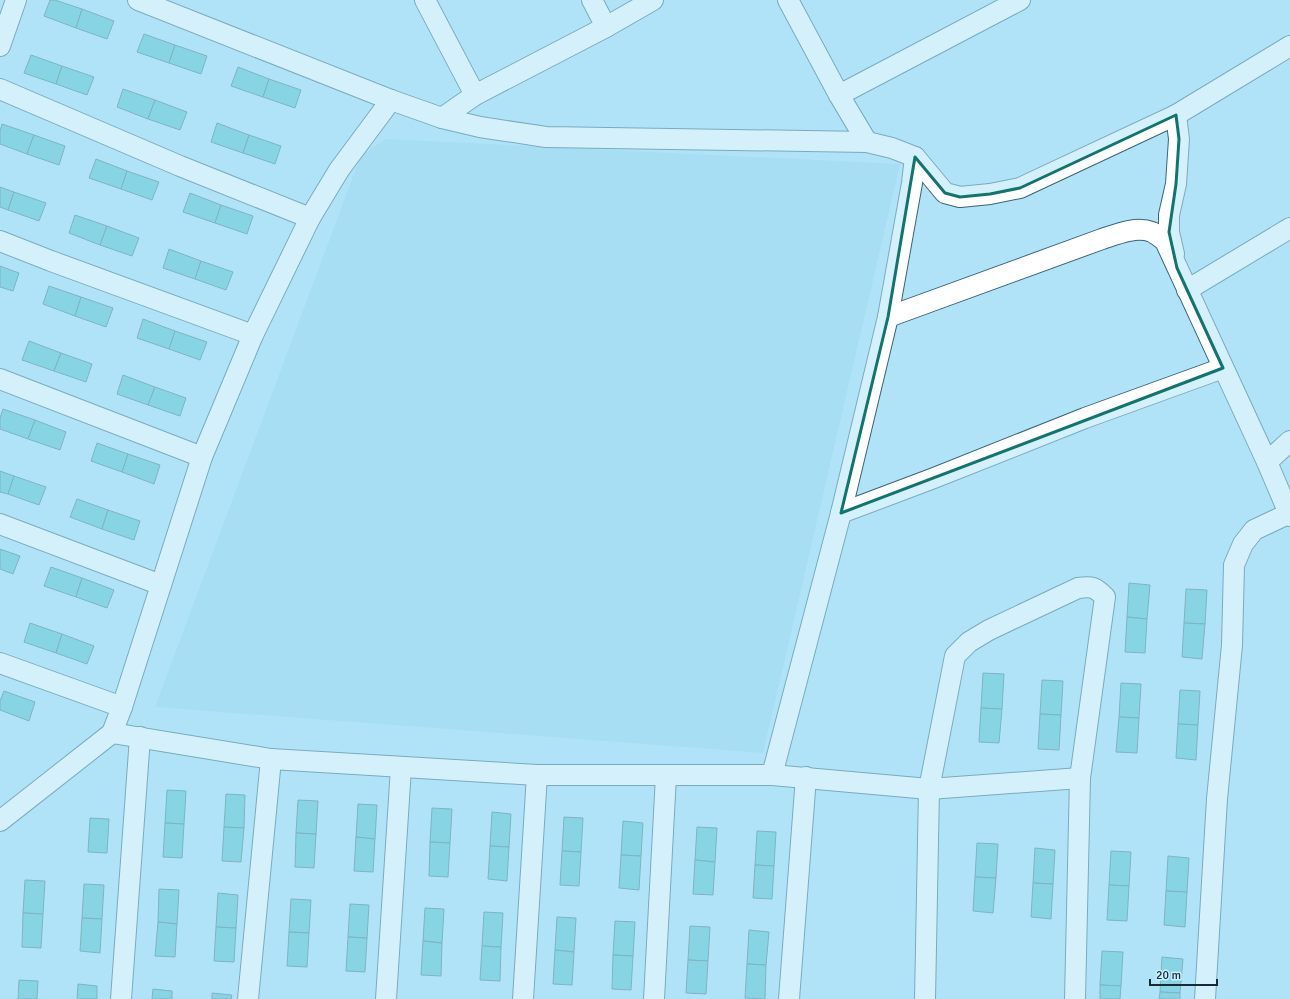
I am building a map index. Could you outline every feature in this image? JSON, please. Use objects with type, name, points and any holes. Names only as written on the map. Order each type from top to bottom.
[{"type":"street","points":[[0,46],[16,0]]},
{"type":"street","points":[[138,0],[391,100],[442,118],[480,127],[546,137],[867,142],[892,148],[915,157],[945,193],[960,197],[990,194],[1020,188],[1176,115],[1290,46]]},
{"type":"street","points":[[425,0],[475,95]]},
{"type":"street","points":[[592,0],[606,27]]},
{"type":"street","points":[[442,118],[475,95],[606,27],[653,0]]},
{"type":"street","points":[[788,0],[839,95],[867,142]]},
{"type":"street","points":[[839,95],[1020,0]]},
{"type":"street","points":[[0,89],[173,163],[310,218]]},
{"type":"street","points":[[0,821],[112,733],[122,707],[202,457],[253,336],[310,218],[338,170],[391,100]]},
{"type":"street","points":[[1176,115],[1179,139],[1176,184],[1169,215],[1169,232],[1177,268]]},
{"type":"street","points":[[772,775],[841,513],[888,317],[912,183],[915,157]]},
{"type":"street","points":[[1187,290],[1290,228]]},
{"type":"street","points":[[888,317],[1127,231],[1141,230],[1152,232],[1165,241],[1267,462],[1289,515],[1254,530],[1242,544],[1234,565],[1232,645],[1217,799],[1205,999]]},
{"type":"street","points":[[0,241],[253,336]]},
{"type":"street","points":[[841,513],[1085,418],[1223,368]]},
{"type":"street","points":[[0,379],[202,457]]},
{"type":"street","points":[[1267,462],[1290,441]]},
{"type":"street","points":[[0,524],[161,585]]},
{"type":"street","points":[[925,999],[929,789],[955,656],[969,642],[988,630],[1078,588],[1088,586],[1097,589],[1105,597],[1080,778],[1075,999]]},
{"type":"street","points":[[0,663],[122,707]]},
{"type":"street","points":[[112,733],[271,759],[537,775],[772,775],[929,789],[1080,778]]},
{"type":"street","points":[[121,999],[140,737]]},
{"type":"street","points":[[248,999],[271,759]]},
{"type":"street","points":[[386,999],[401,768]]},
{"type":"street","points":[[523,999],[537,775]]},
{"type":"street","points":[[654,999],[666,776]]},
{"type":"street","points":[[788,999],[806,777]]},
{"type":"highlighted area","points":[[1176,115],[1179,139],[1176,184],[1169,232],[1177,268],[1223,368],[841,513],[888,317],[915,157],[945,193],[960,197],[990,194],[1020,188]]},
{"type":"shaded area","points":[[386,139],[900,164],[763,753],[155,707],[361,155]]},
{"type":"building","points":[[50,0],[55,0],[82,9],[76,28],[44,16]]},
{"type":"building","points":[[82,9],[114,21],[107,39],[76,28]]},
{"type":"building","points":[[144,34],[175,45],[169,63],[137,52]]},
{"type":"building","points":[[175,45],[207,56],[201,74],[169,63]]},
{"type":"building","points":[[31,55],[62,66],[56,84],[24,73]]},
{"type":"building","points":[[62,66],[94,77],[87,95],[56,84]]},
{"type":"building","points":[[238,67],[269,79],[263,97],[231,86]]},
{"type":"building","points":[[269,79],[301,90],[295,108],[263,97]]},
{"type":"building","points":[[123,89],[155,100],[148,119],[117,107]]},
{"type":"building","points":[[155,100],[187,112],[180,130],[148,119]]},
{"type":"building","points":[[217,123],[249,135],[243,153],[211,142]]},
{"type":"building","points":[[2,124],[34,135],[27,154],[0,144],[0,131]]},
{"type":"building","points":[[34,135],[65,146],[59,165],[27,154]]},
{"type":"building","points":[[249,135],[281,146],[275,164],[243,153]]},
{"type":"building","points":[[96,159],[127,171],[121,189],[89,178]]},
{"type":"building","points":[[127,171],[159,182],[152,200],[121,189]]},
{"type":"building","points":[[0,187],[14,192],[8,210],[0,207]]},
{"type":"building","points":[[14,192],[46,203],[39,221],[8,210]]},
{"type":"building","points":[[190,193],[221,205],[215,223],[183,212]]},
{"type":"building","points":[[221,205],[253,216],[247,234],[215,223]]},
{"type":"building","points":[[75,215],[107,226],[100,245],[69,233]]},
{"type":"building","points":[[107,226],[139,238],[132,256],[100,245]]},
{"type":"building","points":[[169,249],[201,261],[195,279],[163,268]]},
{"type":"building","points":[[201,261],[233,272],[226,290],[195,279]]},
{"type":"building","points":[[0,266],[19,273],[13,291],[0,287]]},
{"type":"building","points":[[49,286],[81,297],[75,316],[43,304]]},
{"type":"building","points":[[81,297],[113,308],[106,327],[75,316]]},
{"type":"building","points":[[143,319],[175,331],[169,349],[137,338]]},
{"type":"building","points":[[175,331],[207,342],[200,360],[169,349]]},
{"type":"building","points":[[29,341],[61,353],[54,371],[22,360]]},
{"type":"building","points":[[61,353],[92,364],[86,382],[54,371]]},
{"type":"building","points":[[123,375],[155,387],[148,405],[117,394]]},
{"type":"building","points":[[155,387],[186,398],[180,416],[148,405]]},
{"type":"building","points":[[3,409],[35,420],[28,439],[0,429],[0,418]]},
{"type":"building","points":[[35,420],[66,432],[60,450],[28,439]]},
{"type":"building","points":[[97,443],[128,454],[122,472],[91,461]]},
{"type":"building","points":[[128,454],[160,465],[154,484],[122,472]]},
{"type":"building","points":[[0,471],[14,476],[8,494],[0,492]]},
{"type":"building","points":[[14,476],[46,487],[39,505],[8,494]]},
{"type":"building","points":[[77,499],[108,510],[102,529],[70,517]]},
{"type":"building","points":[[108,510],[140,521],[134,540],[102,529]]},
{"type":"building","points":[[0,549],[20,556],[13,574],[0,569]]},
{"type":"building","points":[[51,567],[82,578],[76,597],[44,586]]},
{"type":"building","points":[[82,578],[114,590],[107,608],[76,597]]},
{"type":"building","points":[[1129,583],[1150,585],[1147,619],[1127,617]]},
{"type":"building","points":[[1186,589],[1207,590],[1205,624],[1184,623]]},
{"type":"building","points":[[1127,617],[1147,619],[1145,653],[1125,652]]},
{"type":"building","points":[[30,623],[62,634],[56,653],[24,642]]},
{"type":"building","points":[[1184,623],[1205,624],[1202,659],[1182,657]]},
{"type":"building","points":[[62,634],[94,646],[87,664],[56,653]]},
{"type":"building","points":[[983,673],[1004,674],[1002,709],[981,708]]},
{"type":"building","points":[[1042,680],[1063,681],[1061,715],[1040,714]]},
{"type":"building","points":[[1121,683],[1141,684],[1139,718],[1119,717]]},
{"type":"building","points":[[1180,690],[1200,691],[1198,725],[1178,724]]},
{"type":"building","points":[[4,691],[35,702],[29,721],[0,710],[0,701]]},
{"type":"building","points":[[981,708],[1002,709],[999,743],[979,742]]},
{"type":"building","points":[[1040,714],[1061,715],[1059,750],[1038,749]]},
{"type":"building","points":[[1119,717],[1139,718],[1137,753],[1116,752]]},
{"type":"building","points":[[1178,724],[1198,725],[1196,760],[1176,758]]},
{"type":"building","points":[[167,790],[186,791],[184,824],[165,823]]},
{"type":"building","points":[[226,794],[245,795],[244,828],[224,827]]},
{"type":"building","points":[[298,800],[318,801],[316,834],[296,833]]},
{"type":"building","points":[[358,804],[377,805],[375,839],[356,837]]},
{"type":"building","points":[[432,808],[452,809],[450,843],[430,842]]},
{"type":"building","points":[[492,812],[511,814],[509,847],[490,846]]},
{"type":"building","points":[[564,817],[583,818],[581,852],[562,851]]},
{"type":"building","points":[[90,818],[109,819],[107,853],[88,852]]},
{"type":"building","points":[[623,821],[643,823],[641,856],[621,855]]},
{"type":"building","points":[[165,823],[184,824],[182,858],[163,857]]},
{"type":"building","points":[[224,827],[244,828],[241,862],[222,861]]},
{"type":"building","points":[[697,827],[717,828],[715,862],[695,860]]},
{"type":"building","points":[[757,831],[776,832],[774,866],[755,865]]},
{"type":"building","points":[[296,833],[316,834],[314,868],[295,867]]},
{"type":"building","points":[[356,837],[375,839],[373,872],[354,871]]},
{"type":"building","points":[[430,842],[450,843],[448,877],[429,876]]},
{"type":"building","points":[[977,843],[998,844],[996,878],[975,877]]},
{"type":"building","points":[[490,846],[509,847],[507,881],[488,879]]},
{"type":"building","points":[[1035,848],[1055,850],[1053,884],[1033,883]]},
{"type":"building","points":[[562,851],[581,852],[579,886],[560,885]]},
{"type":"building","points":[[1111,851],[1131,852],[1129,886],[1109,885]]},
{"type":"building","points":[[621,855],[641,856],[639,890],[619,888]]},
{"type":"building","points":[[1168,856],[1189,858],[1187,892],[1166,891]]},
{"type":"building","points":[[695,860],[715,862],[713,895],[693,894]]},
{"type":"building","points":[[755,865],[774,866],[772,899],[753,898]]},
{"type":"building","points":[[975,877],[996,878],[993,913],[973,911]]},
{"type":"building","points":[[25,880],[45,881],[43,914],[23,913]]},
{"type":"building","points":[[1033,883],[1053,884],[1051,919],[1031,917]]},
{"type":"building","points":[[84,884],[104,885],[102,919],[82,918]]},
{"type":"building","points":[[1109,885],[1129,886],[1127,921],[1107,920]]},
{"type":"building","points":[[159,889],[179,890],[177,924],[158,922]]},
{"type":"building","points":[[1166,891],[1187,892],[1185,927],[1164,925]]},
{"type":"building","points":[[218,893],[238,895],[236,928],[216,927]]},
{"type":"building","points":[[291,899],[311,900],[309,933],[289,932]]},
{"type":"building","points":[[350,904],[369,905],[367,938],[348,937]]},
{"type":"building","points":[[425,908],[444,909],[442,943],[423,941]]},
{"type":"building","points":[[484,912],[503,913],[501,947],[482,946]]},
{"type":"building","points":[[23,913],[43,914],[41,948],[22,947]]},
{"type":"building","points":[[557,917],[576,918],[574,952],[555,950]]},
{"type":"building","points":[[82,918],[102,919],[100,953],[80,951]]},
{"type":"building","points":[[615,921],[635,922],[633,956],[613,955]]},
{"type":"building","points":[[158,922],[177,924],[175,957],[155,956]]},
{"type":"building","points":[[690,926],[710,927],[708,961],[688,960]]},
{"type":"building","points":[[216,927],[236,928],[234,962],[214,961]]},
{"type":"building","points":[[749,930],[769,932],[766,965],[747,964]]},
{"type":"building","points":[[289,932],[309,933],[307,967],[287,966]]},
{"type":"building","points":[[348,937],[367,938],[365,972],[346,971]]},
{"type":"building","points":[[423,941],[442,943],[441,976],[421,975]]},
{"type":"building","points":[[482,946],[501,947],[500,981],[480,980]]},
{"type":"building","points":[[555,950],[574,952],[572,985],[553,984]]},
{"type":"building","points":[[1102,951],[1123,952],[1121,986],[1100,985]]},
{"type":"building","points":[[613,955],[633,956],[631,990],[612,989]]},
{"type":"building","points":[[1162,957],[1183,959],[1180,993],[1160,992]]},
{"type":"building","points":[[688,960],[708,961],[706,994],[686,993]]},
{"type":"building","points":[[747,964],[766,965],[765,999],[745,998]]},
{"type":"building","points":[[19,980],[38,981],[37,999],[18,999]]},
{"type":"building","points":[[78,984],[97,986],[97,999],[77,999]]},
{"type":"building","points":[[1100,985],[1121,986],[1120,999],[1100,999]]},
{"type":"building","points":[[153,989],[172,991],[172,999],[152,999]]},
{"type":"building","points":[[1160,992],[1180,993],[1180,999],[1159,999]]},
{"type":"building","points":[[212,993],[232,995],[231,999],[212,999]]}]
